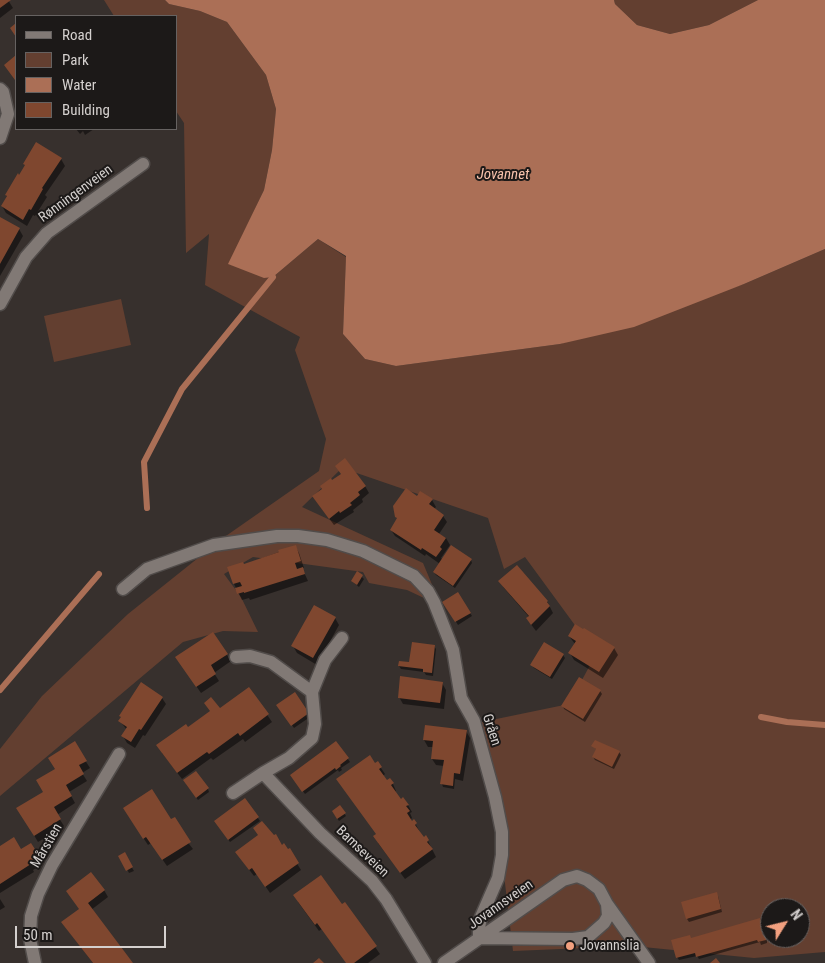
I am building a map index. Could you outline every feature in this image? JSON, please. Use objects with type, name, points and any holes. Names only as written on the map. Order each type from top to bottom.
[{"type":"street","points":[[0,89],[8,114],[0,138]]},
{"type":"street","name":"Rønningenveien","points":[[0,304],[26,258],[47,233],[144,164]]},
{"type":"street","name":"Gråen","points":[[123,589],[147,569],[214,545],[277,536],[298,536],[327,540],[381,558],[414,576],[428,591],[434,602],[453,650],[461,698],[474,721],[496,797],[502,832],[502,855],[498,878],[481,916],[479,938]]},
{"type":"street","points":[[233,793],[289,758],[312,738],[315,724],[312,692],[325,660],[342,638]]},
{"type":"street","points":[[236,657],[250,656],[271,662],[312,692]]},
{"type":"street","name":"Mårstien","points":[[35,963],[30,938],[31,916],[38,894],[52,865],[119,754]]},
{"type":"street","name":"Bamseveien","points":[[263,773],[320,833],[372,881],[386,899],[425,963]]},
{"type":"street","name":"Jovannsveien","points":[[444,963],[563,880],[577,876],[587,880],[599,889],[607,904]]},
{"type":"street","points":[[479,938],[573,939],[588,937],[604,923],[608,916],[607,904]]},
{"type":"street","points":[[607,904],[650,963]]},
{"type":"green space","points":[[104,0],[165,0],[169,4],[200,11],[227,22],[266,75],[276,109],[272,150],[264,190],[229,264],[273,277],[318,239],[346,257],[343,334],[365,359],[396,366],[560,344],[744,284],[825,249],[825,952],[754,958],[633,946],[513,951],[500,841],[477,723],[569,704],[596,654],[525,557],[504,569],[488,518],[342,468],[302,507],[423,563],[441,606],[407,590],[369,583],[363,572],[253,557],[224,574],[241,597],[258,632],[223,631],[183,642],[0,796],[0,749],[42,696],[128,614],[223,538],[319,471],[326,439],[295,350],[300,337],[205,285],[209,234],[186,253],[184,123],[178,114],[178,15],[113,15]]},
{"type":"green space","points":[[614,0],[758,0],[709,25],[670,34],[637,25],[615,4]]},
{"type":"green space","points":[[121,299],[131,345],[54,362],[44,316]]},
{"type":"water","name":"Jovannet","points":[[165,0],[614,0],[615,4],[637,25],[670,34],[709,25],[758,0],[825,0],[825,249],[744,284],[634,327],[560,344],[396,366],[365,359],[343,334],[346,256],[318,239],[273,277],[264,278],[228,264],[264,190],[272,150],[276,109],[266,75],[227,22],[200,11],[169,4]]},
{"type":"building","points":[[0,0],[11,0],[0,8]]},
{"type":"building","points":[[15,24],[15,36],[10,28]]},
{"type":"building","points":[[15,56],[15,80],[4,65]]},
{"type":"building","points":[[36,142],[62,158],[23,220],[1,206],[7,196],[5,195],[25,165],[23,164]]},
{"type":"building","points":[[0,217],[20,228],[0,264]]},
{"type":"building","points":[[345,458],[366,486],[358,492],[360,495],[350,503],[352,505],[340,513],[339,511],[329,519],[312,496],[322,489],[320,486],[341,474],[335,466]]},
{"type":"building","points":[[406,488],[417,496],[420,491],[433,499],[429,504],[444,515],[434,530],[446,538],[440,547],[442,549],[436,557],[422,548],[421,550],[390,530],[397,518],[395,517],[393,506]]},
{"type":"building","points":[[296,545],[301,561],[295,563],[297,569],[303,567],[305,574],[237,594],[235,588],[242,586],[240,582],[233,584],[227,567],[243,562],[244,564]]},
{"type":"building","points":[[451,545],[472,559],[453,586],[433,572]]},
{"type":"building","points":[[517,565],[548,601],[550,606],[531,625],[526,618],[529,616],[498,581]]},
{"type":"building","points":[[357,571],[363,575],[357,585],[351,581]]},
{"type":"building","points":[[458,592],[471,613],[455,622],[442,602]]},
{"type":"building","points":[[314,605],[336,617],[313,658],[291,646]]},
{"type":"building","points":[[575,624],[615,647],[599,672],[568,653],[576,641],[568,636]]},
{"type":"building","points":[[213,632],[228,654],[211,665],[216,674],[196,687],[175,657]]},
{"type":"building","points":[[412,642],[435,645],[432,673],[423,672],[423,669],[398,666],[399,661],[409,662]]},
{"type":"building","points":[[544,642],[564,654],[550,677],[530,665]]},
{"type":"building","points":[[400,676],[443,682],[440,703],[398,698]]},
{"type":"building","points":[[579,677],[601,690],[583,719],[561,706]]},
{"type":"building","points":[[141,682],[163,697],[131,742],[121,736],[127,727],[118,721],[121,717],[119,716]]},
{"type":"building","points":[[249,687],[269,714],[240,736],[238,733],[209,754],[207,752],[177,773],[156,745],[186,724],[188,727],[210,711],[204,703],[211,697],[220,708]]},
{"type":"building","points":[[295,692],[309,713],[291,726],[276,705]]},
{"type":"building","points":[[425,725],[467,730],[460,774],[454,773],[453,786],[440,784],[444,760],[431,759],[433,741],[423,740]]},
{"type":"building","points":[[595,740],[620,751],[612,767],[592,757],[596,749],[591,746]]},
{"type":"building","points":[[75,741],[87,761],[79,765],[84,774],[66,785],[72,796],[54,807],[61,819],[34,836],[16,808],[43,792],[36,780],[55,769],[48,758]]},
{"type":"building","points":[[336,741],[349,758],[336,770],[335,768],[302,792],[290,775]]},
{"type":"building","points":[[370,755],[375,763],[378,761],[382,767],[379,769],[387,780],[390,778],[394,783],[391,785],[401,799],[403,797],[409,805],[406,806],[410,811],[407,813],[412,821],[414,819],[417,823],[415,825],[424,837],[426,835],[429,840],[427,842],[433,849],[400,873],[373,836],[376,834],[336,779]]},
{"type":"building","points":[[196,771],[209,788],[196,798],[183,780]]},
{"type":"building","points":[[152,789],[171,819],[175,817],[191,842],[162,860],[146,837],[143,839],[123,808]]},
{"type":"building","points":[[245,798],[259,817],[228,840],[214,821]]},
{"type":"building","points":[[340,805],[346,813],[337,819],[332,811]]},
{"type":"building","points":[[262,821],[274,835],[276,834],[282,845],[284,843],[288,849],[290,848],[299,863],[265,887],[252,868],[249,870],[235,852],[258,835],[253,828]]},
{"type":"building","points":[[14,837],[21,849],[31,843],[40,857],[0,884],[0,846]]},
{"type":"building","points":[[125,852],[133,867],[126,871],[118,856]]},
{"type":"building","points":[[91,872],[105,890],[88,903],[133,963],[93,963],[61,922],[79,909],[66,891]]},
{"type":"building","points":[[321,875],[342,904],[345,902],[377,946],[354,963],[346,963],[317,923],[315,925],[293,895]]},
{"type":"building","points":[[717,892],[721,909],[686,919],[681,902]]},
{"type":"building","points":[[760,918],[760,942],[757,940],[696,957],[695,953],[676,958],[671,940],[690,935],[691,938]]},
{"type":"building","points":[[319,958],[324,963],[313,963]]},
{"type":"building","points":[[716,958],[720,963],[710,963]]},
{"type":"waterway","points":[[147,508],[144,462],[182,389],[273,277]]},
{"type":"waterway","points":[[0,690],[99,574]]},
{"type":"waterway","points":[[761,717],[787,722],[825,725]]},
{"type":"place","name":"Jovannslia","points":[[570,946]]}]
